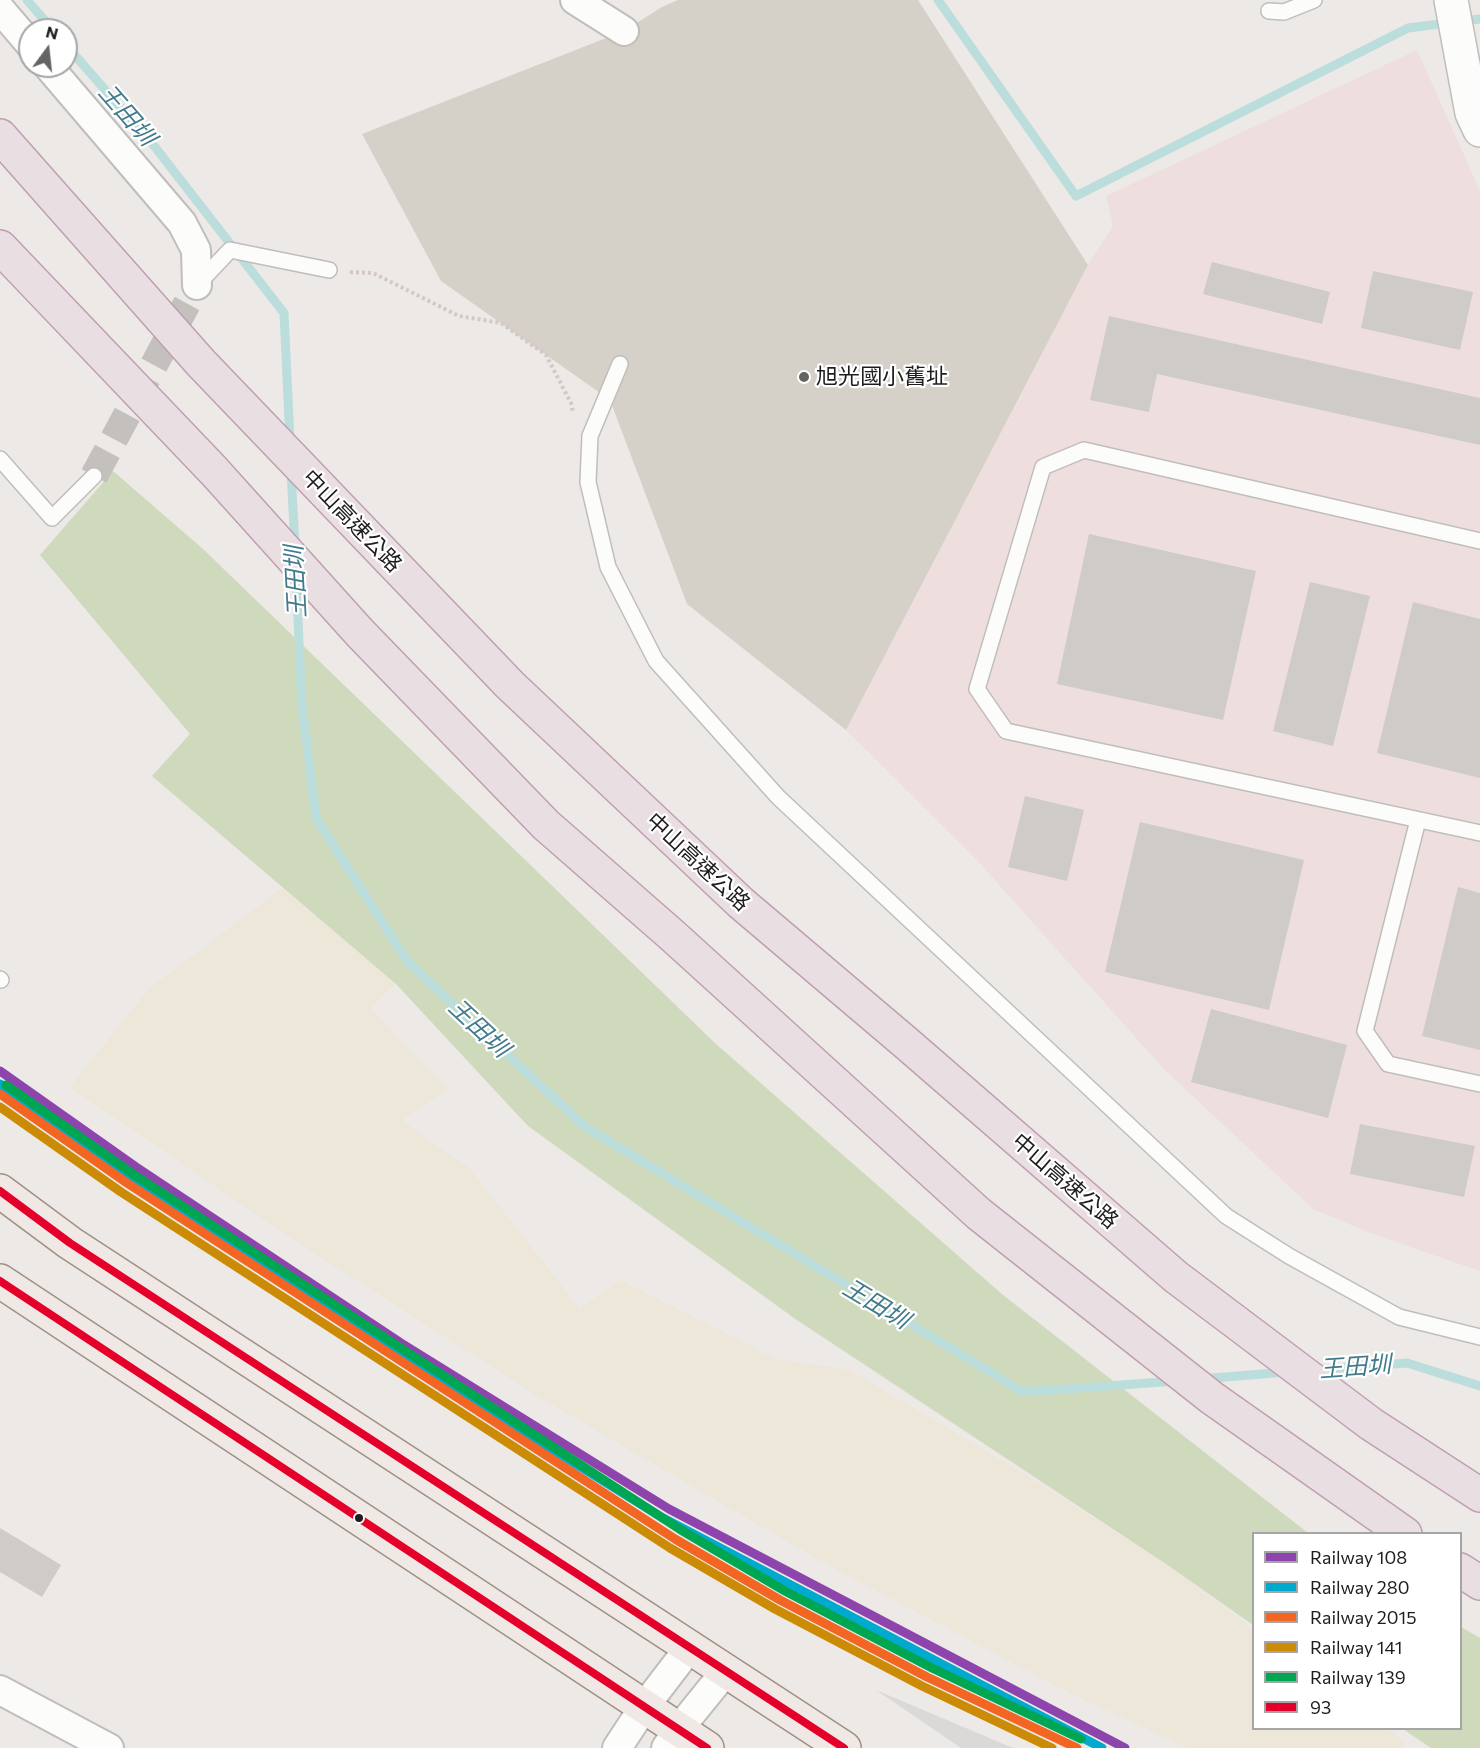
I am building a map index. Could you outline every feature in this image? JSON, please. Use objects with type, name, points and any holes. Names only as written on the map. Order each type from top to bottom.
[{"type":"highway","name":"中山高速公路","points":[[0,136],[201,363],[510,685],[741,903],[1176,1277],[1371,1424],[1480,1495]]},
{"type":"highway","points":[[0,247],[214,471],[360,633],[546,825],[673,936],[979,1214],[1212,1398],[1404,1532]]},
{"type":"highway","points":[[1462,1571],[1480,1583]]},
{"type":"main road","points":[[0,1191],[70,1243],[844,1748]]},
{"type":"main road","points":[[0,1281],[644,1707],[672,1739],[707,1748]]},
{"type":"street","points":[[575,0],[624,31]]},
{"type":"street","points":[[1451,0],[1472,113],[1480,130]]},
{"type":"street","points":[[0,9],[18,30]]},
{"type":"street","points":[[58,78],[182,223],[196,250],[197,285]]},
{"type":"street","points":[[617,1748],[644,1707],[690,1647]]},
{"type":"street","points":[[672,1739],[725,1672]]},
{"type":"street","points":[[0,1690],[109,1748]]},
{"type":"lane","points":[[1269,11],[1284,12],[1314,0]]},
{"type":"lane","points":[[197,285],[230,250],[329,270]]},
{"type":"lane","points":[[620,364],[590,436],[588,482],[608,567],[657,661],[664,669],[778,797],[1226,1216],[1289,1256],[1399,1317],[1480,1337]]},
{"type":"lane","points":[[1480,541],[1084,450],[1042,467],[977,689],[1006,731],[1480,833]]},
{"type":"lane","points":[[0,459],[52,518],[94,476]]},
{"type":"lane","points":[[1418,820],[1365,1031],[1388,1064],[1480,1084]]},
{"type":"path","points":[[329,270],[373,273],[459,316],[501,323],[546,355],[571,403],[573,414]]},
{"type":"shaded area","name":"旭光國小舊址","points":[[678,0],[918,0],[1088,265],[846,730],[687,604],[610,400],[441,281],[362,134],[624,31],[662,7]]},
{"type":"shaded area","points":[[1417,50],[1480,191],[1480,1271],[1370,1233],[1313,1209],[1163,1068],[975,858],[846,730],[1088,265],[1113,226],[1106,196]]},
{"type":"shaded area","points":[[282,888],[396,984],[370,1008],[447,1089],[401,1120],[470,1169],[580,1309],[620,1280],[776,1359],[850,1370],[1021,1472],[1169,1566],[1252,1628],[1252,1730],[1389,1730],[1404,1741],[1401,1748],[1188,1748],[1066,1691],[828,1565],[539,1397],[297,1242],[70,1087],[149,989]]},
{"type":"shaded area","points":[[876,1690],[1013,1748],[961,1748]]},
{"type":"green space","points":[[113,471],[203,549],[716,1044],[1003,1295],[1307,1532],[1252,1532],[1252,1624],[1169,1566],[794,1318],[528,1126],[396,984],[152,776],[190,734],[40,555]]},
{"type":"green space","points":[[1462,1628],[1480,1638],[1480,1748],[1431,1748],[1404,1730],[1462,1730]]},
{"type":"building","points":[[1212,262],[1330,292],[1322,324],[1203,294]]},
{"type":"building","points":[[1373,271],[1473,292],[1460,350],[1361,328]]},
{"type":"building","points":[[1109,316],[1480,398],[1480,445],[1157,374],[1149,412],[1090,400]]},
{"type":"building","points":[[1089,534],[1256,571],[1223,720],[1057,684]]},
{"type":"building","points":[[1310,582],[1370,596],[1333,746],[1273,731]]},
{"type":"building","points":[[1413,602],[1480,619],[1480,778],[1377,753]]},
{"type":"building","points":[[1025,796],[1084,810],[1067,881],[1008,867]]},
{"type":"building","points":[[1140,822],[1304,860],[1269,1010],[1105,972]]},
{"type":"building","points":[[1458,887],[1480,893],[1480,1050],[1422,1036]]},
{"type":"building","points":[[1211,1009],[1347,1045],[1328,1118],[1191,1082]]},
{"type":"building","points":[[1360,1124],[1475,1146],[1464,1197],[1350,1174]]},
{"type":"building","points":[[0,1528],[61,1565],[42,1597],[0,1572]]},
{"type":"waterway","name":"王田圳","points":[[27,0],[43,18]]},
{"type":"waterway","points":[[938,0],[1076,196],[1408,28],[1480,19]]},
{"type":"waterway","name":"王田圳","points":[[78,59],[155,147],[284,313],[290,442]]},
{"type":"waterway","name":"王田圳","points":[[291,471],[295,547]]},
{"type":"waterway","name":"王田圳","points":[[296,576],[302,706],[316,818],[407,961],[584,1126],[1023,1392],[1176,1381]]},
{"type":"waterway","name":"王田圳","points":[[1315,1370],[1407,1363],[1480,1386]]},
{"type":"waterway","name":"王田圳","points":[[1201,1379],[1286,1372]]},
{"type":"tunnel","points":[[94,476],[197,285]]},
{"type":"rail line","name":"108","points":[[0,1071],[136,1167],[401,1343],[669,1509],[1125,1748]]},
{"type":"rail line","name":"280","points":[[0,1084],[130,1176],[395,1352],[663,1518],[1102,1748]]},
{"type":"rail line","name":"139","points":[[6,1085],[133,1174],[681,1530],[785,1591],[932,1668],[1081,1739]]},
{"type":"rail line","name":"2015","points":[[0,1094],[127,1183],[675,1539],[780,1600],[927,1677],[1077,1748]]},
{"type":"rail line","name":"141","points":[[0,1107],[121,1192],[670,1548],[775,1609],[922,1686],[1052,1748]]},
{"type":"transit line","name":"93","points":[[0,1191],[70,1243],[844,1748]]},
{"type":"transit line","name":"93","points":[[0,1281],[707,1748]]},
{"type":"place","name":"旭光國小舊址","points":[[804,377]]}]
